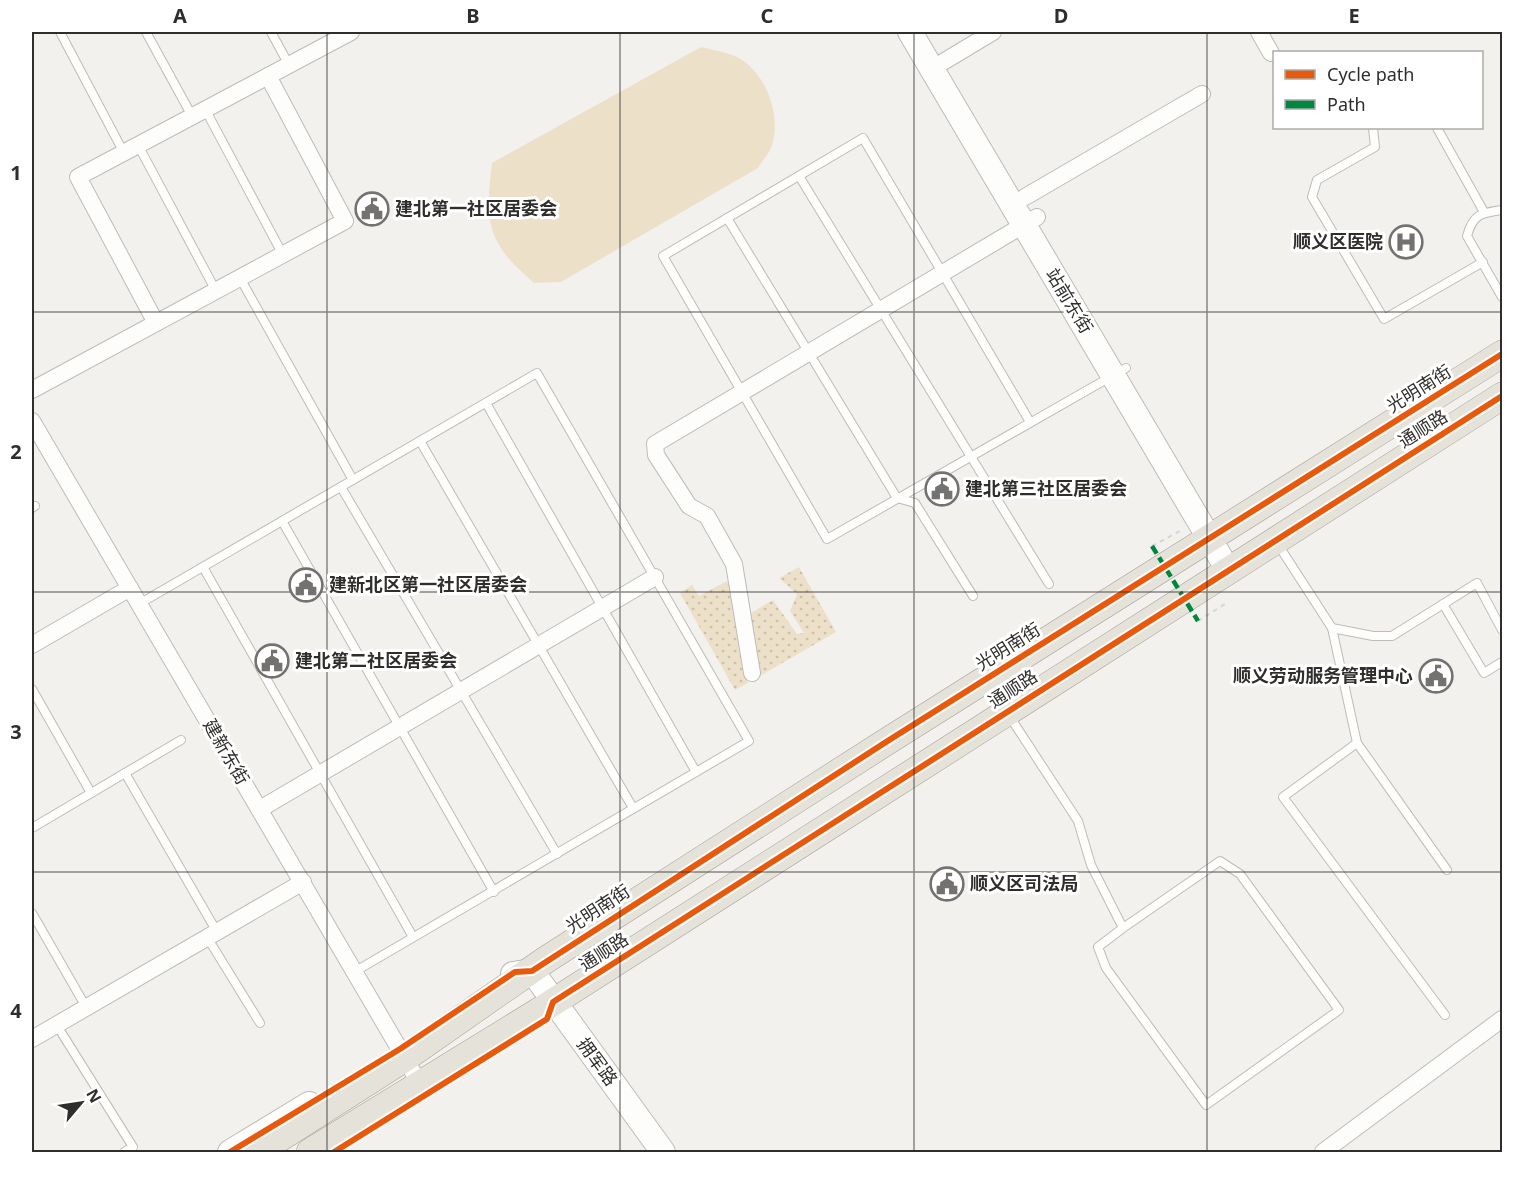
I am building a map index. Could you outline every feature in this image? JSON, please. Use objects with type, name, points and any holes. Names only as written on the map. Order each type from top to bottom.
[{"type":"main road","name":"光明南街","points":[[522,974],[876,748],[1503,354]]},
{"type":"main road","name":"通顺路","points":[[310,1152],[423,1089],[1006,711],[1503,396]]},
{"type":"main road","points":[[258,1152],[522,974]]},
{"type":"street","points":[[156,323],[78,177],[268,76],[327,41],[351,32]]},
{"type":"street","name":"站前东街","points":[[910,32],[1028,213]]},
{"type":"street","name":"站前东街","points":[[926,32],[1119,372],[1235,566]]},
{"type":"street","points":[[943,62],[993,32]]},
{"type":"street","points":[[1260,32],[1271,53]]},
{"type":"street","points":[[32,390],[345,221],[268,76]]},
{"type":"street","points":[[752,673],[734,564],[707,516],[689,506],[656,455],[655,444],[943,274],[1202,94]]},
{"type":"street","name":"建新东街","points":[[32,422],[423,1089]]},
{"type":"street","points":[[260,809],[656,577]]},
{"type":"street","points":[[32,645],[130,588]]},
{"type":"street","points":[[32,1039],[303,882]]},
{"type":"street","name":"拥军路","points":[[522,974],[547,1010],[663,1152]]},
{"type":"street","points":[[547,1010],[645,1152]]},
{"type":"street","points":[[1323,1152],[1503,1019]]},
{"type":"street","points":[[230,1152],[402,1053]]},
{"type":"street","points":[[334,1152],[423,1089]]},
{"type":"lane","points":[[60,32],[216,291]]},
{"type":"lane","points":[[146,32],[198,113],[283,255]]},
{"type":"lane","points":[[271,32],[289,64]]},
{"type":"lane","points":[[1373,129],[1375,147],[1317,180],[1312,197],[1384,319],[1483,262]]},
{"type":"lane","points":[[1438,129],[1484,212]]},
{"type":"lane","points":[[1030,422],[863,138],[663,256],[826,539],[1119,372]]},
{"type":"lane","points":[[799,176],[1048,584]]},
{"type":"lane","points":[[1503,210],[1484,212],[1471,222],[1467,236],[1503,297]]},
{"type":"lane","points":[[727,218],[897,498],[915,503],[974,596]]},
{"type":"lane","points":[[240,278],[353,480]]},
{"type":"lane","points":[[139,604],[537,373],[749,741],[354,972]]},
{"type":"lane","points":[[486,403],[696,772]]},
{"type":"lane","points":[[420,441],[633,808]]},
{"type":"lane","points":[[341,487],[557,854]]},
{"type":"lane","points":[[282,522],[494,892]]},
{"type":"lane","points":[[1275,540],[1332,628],[1357,743],[1447,870]]},
{"type":"lane","points":[[203,567],[413,937]]},
{"type":"lane","points":[[1332,628],[1373,636],[1392,636],[1476,583],[1503,630]]},
{"type":"lane","points":[[1443,604],[1484,673],[1503,662]]},
{"type":"lane","points":[[32,689],[91,793]]},
{"type":"lane","points":[[1006,711],[1078,820],[1091,865],[1123,928]]},
{"type":"lane","points":[[32,828],[181,740]]},
{"type":"lane","points":[[1357,743],[1283,797],[1445,1015]]},
{"type":"lane","points":[[125,773],[260,1023]]},
{"type":"lane","points":[[1220,861],[1240,874],[1339,1010],[1206,1105],[1106,968],[1098,947],[1123,928],[1220,861]]},
{"type":"lane","points":[[32,913],[86,1007]]},
{"type":"lane","points":[[56,1024],[133,1147],[124,1152]]},
{"type":"path","points":[[1152,546],[1180,531]]},
{"type":"path","points":[[1198,621],[1225,604]]},
{"type":"shaded area","points":[[701,47],[737,57],[756,72],[763,83],[769,95],[775,121],[775,133],[768,154],[758,168],[561,282],[534,283],[506,255],[492,230],[489,201],[492,163]]},
{"type":"shaded area","points":[[799,567],[836,632],[758,677],[751,613],[773,600],[797,634],[804,633],[790,611],[797,594],[779,578]]},
{"type":"shaded area","points":[[727,581],[738,611],[748,683],[735,690],[680,593],[692,585],[699,596]]},
{"type":"marked path","points":[[1152,546],[1198,621]]},
{"type":"cycle path","points":[[230,1152],[400,1049],[515,972],[532,971],[886,742],[1502,354]]},
{"type":"cycle path","points":[[334,1152],[547,1019],[553,1002],[1502,396]]},
{"type":"place","name":"建北第一社区居委会","points":[[372,209]]},
{"type":"place","name":"顺义区医院","points":[[1406,242]]},
{"type":"place","name":"建北第三社区居委会","points":[[942,489]]},
{"type":"place","name":"建新北区第一社区居委会","points":[[306,585]]},
{"type":"place","name":"建北第二社区居委会","points":[[272,661]]},
{"type":"place","name":"顺义劳动服务管理中心","points":[[1436,676]]},
{"type":"place","name":"顺义区司法局","points":[[947,884]]}]
